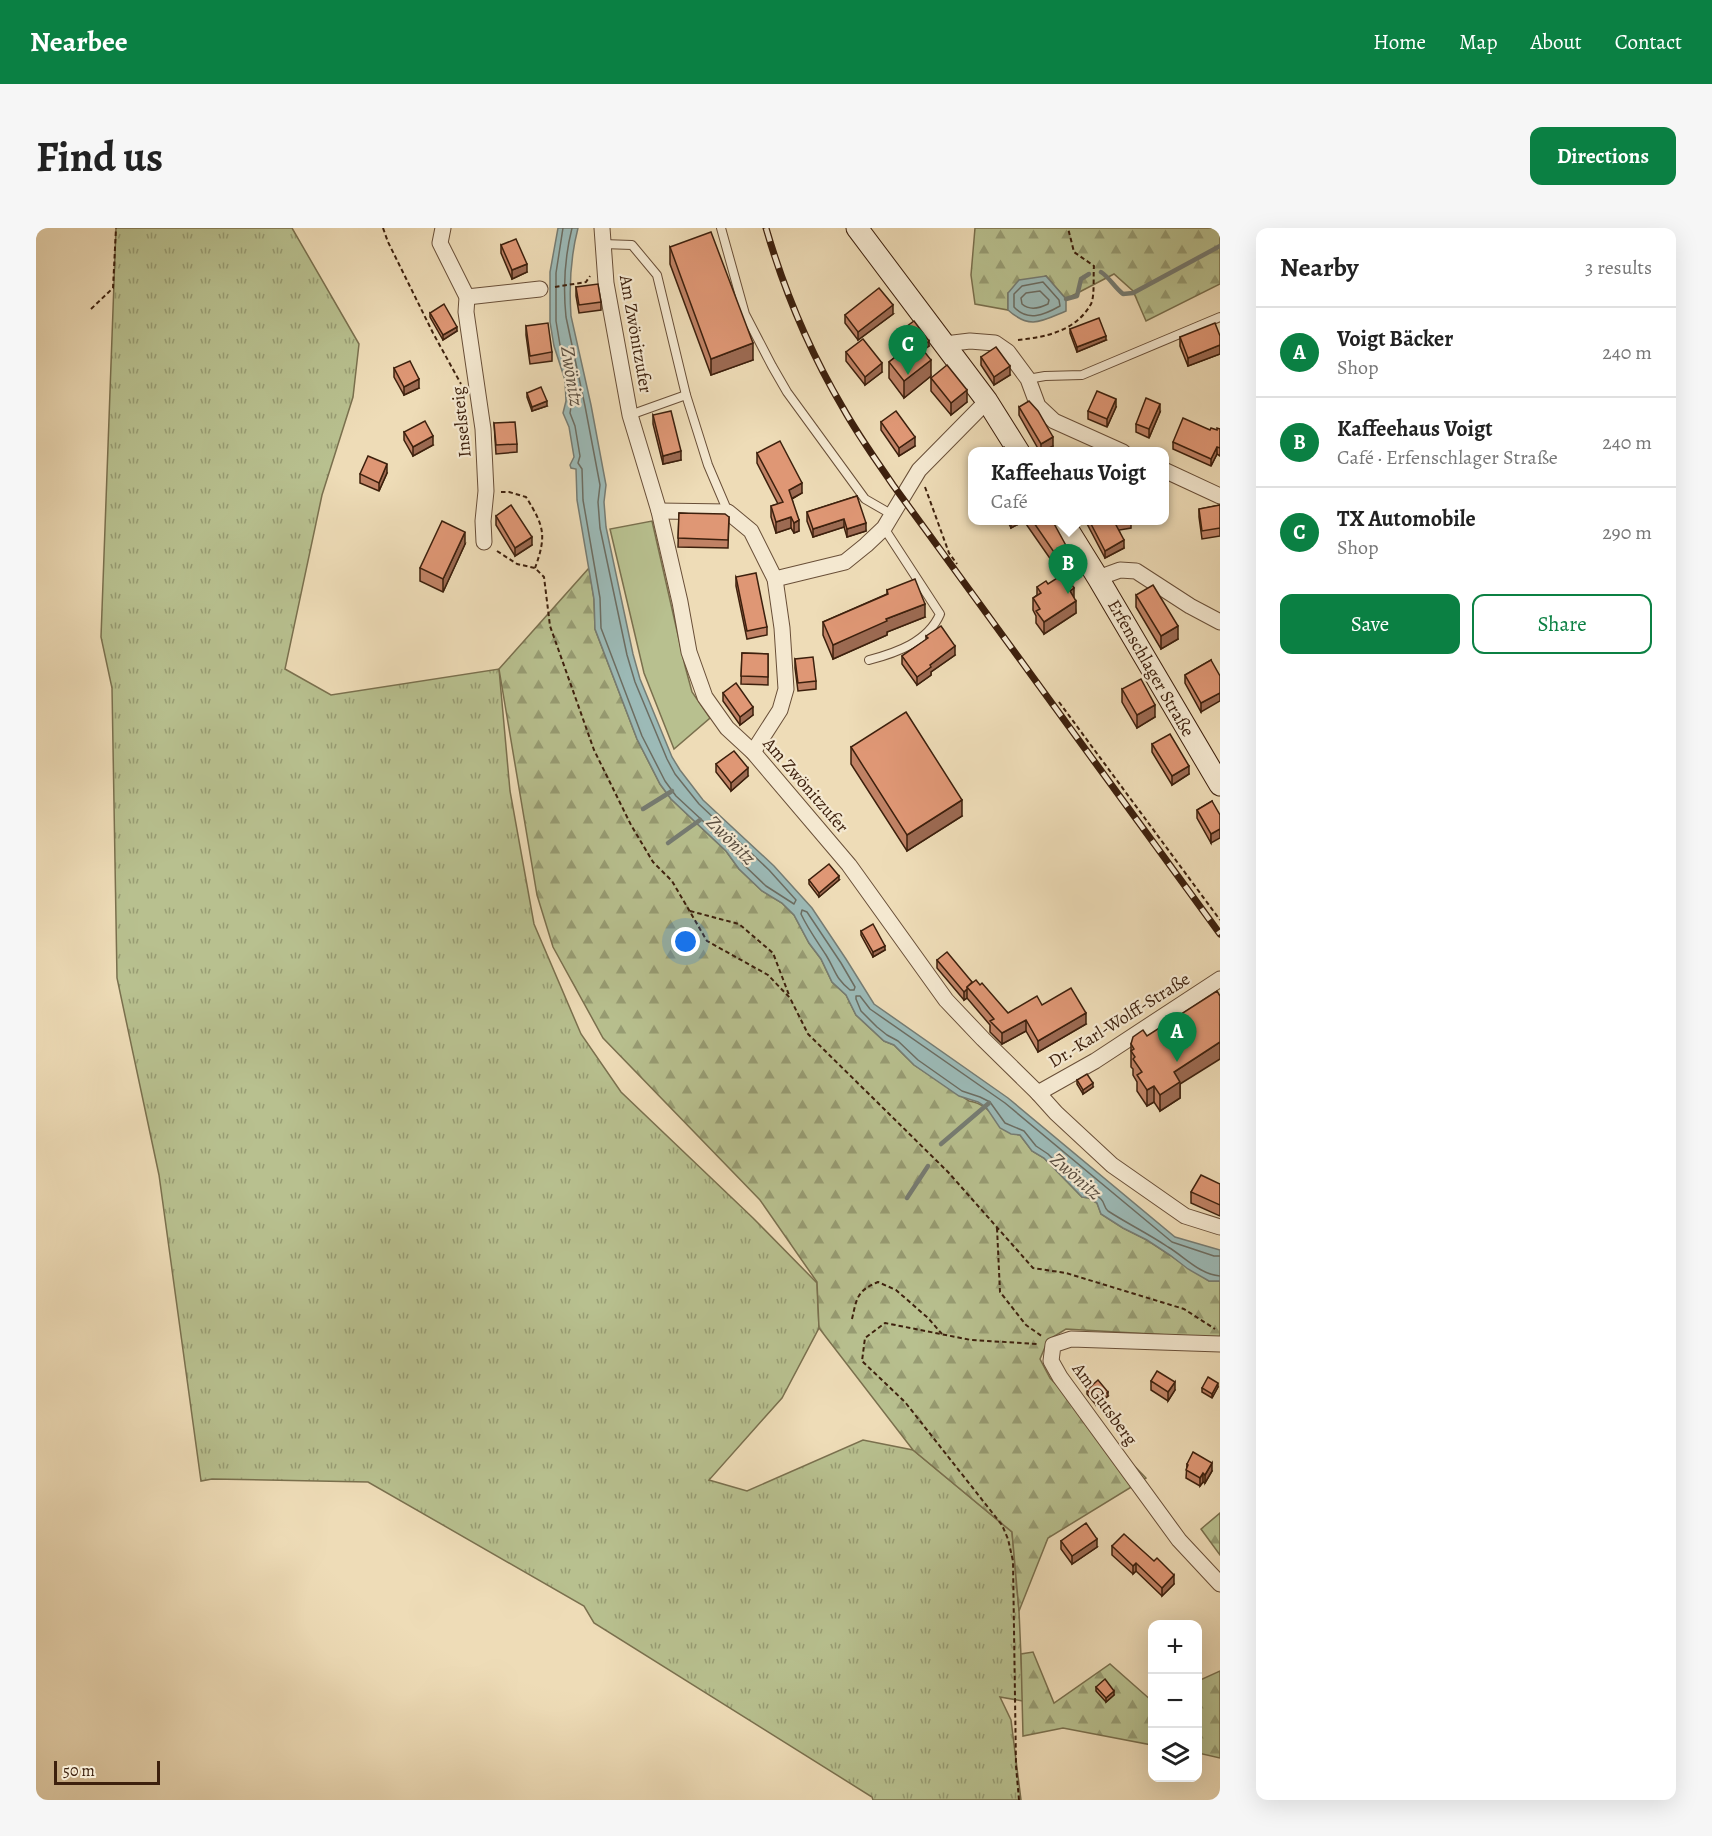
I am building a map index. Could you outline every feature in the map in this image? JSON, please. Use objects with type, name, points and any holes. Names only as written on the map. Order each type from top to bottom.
[{"type":"main road","points":[[857,228],[987,401],[1016,447]]},
{"type":"main road","name":"Erfenschlager Straße","points":[[1065,525],[1220,785]]},
{"type":"street","name":"Inselsteig","points":[[443,228],[440,243],[467,297],[466,312],[483,429],[486,491],[483,521],[484,542]]},
{"type":"street","name":"Am Zwönitzufer","points":[[602,228],[606,283],[630,415],[659,511],[689,652],[705,697],[727,728],[753,752],[849,866],[946,1000],[983,1040],[1112,1165],[1185,1216],[1220,1227]]},
{"type":"street","points":[[467,297],[540,289]]},
{"type":"street","points":[[945,344],[970,341],[995,343],[1008,352],[1028,379],[1038,406],[1054,421],[1112,447]]},
{"type":"street","points":[[775,579],[845,562],[884,528],[919,470],[987,401]]},
{"type":"street","points":[[1169,472],[1220,496]]},
{"type":"street","points":[[659,511],[728,512],[751,531],[775,579],[782,628],[786,689],[780,710],[753,752]]},
{"type":"street","points":[[1098,578],[1120,570],[1136,571],[1190,606],[1220,622]]},
{"type":"street","name":"Dr.-Karl-Wolff-Straße","points":[[1038,1093],[1095,1061],[1220,979]]},
{"type":"street","name":"Am Gutsberg","points":[[1220,1344],[1071,1339],[1053,1345],[1051,1361],[1060,1377],[1179,1540],[1220,1584]]},
{"type":"lane","points":[[721,228],[745,314],[787,392],[865,499],[891,514]]},
{"type":"lane","points":[[603,244],[632,245],[657,275],[686,395],[708,465],[728,512]]},
{"type":"lane","points":[[1028,379],[1082,375],[1220,317]]},
{"type":"lane","points":[[630,415],[686,395]]},
{"type":"lane","points":[[869,660],[894,654],[917,641],[935,626],[940,614],[884,528]]},
{"type":"path","points":[[91,309],[113,288],[116,228]]},
{"type":"path","points":[[383,228],[433,333],[461,384]]},
{"type":"path","points":[[995,343],[1048,336],[1075,324],[1092,302],[1094,266],[1074,252],[1068,228]]},
{"type":"path","points":[[540,289],[576,285]]},
{"type":"path","points":[[919,470],[949,553],[957,564]]},
{"type":"path","points":[[486,491],[509,492],[526,497],[535,510],[542,525],[542,548],[535,568]]},
{"type":"path","points":[[484,542],[517,564],[535,568],[544,577],[550,626],[594,750],[631,825],[653,862],[672,881],[707,941],[768,975],[790,998]]},
{"type":"path","points":[[1059,702],[1220,920]]},
{"type":"path","points":[[690,911],[739,924],[773,953],[790,998],[808,1034],[948,1172],[1033,1268],[1066,1273],[1184,1309],[1220,1333]]},
{"type":"path","points":[[998,1228],[1000,1292],[1026,1325],[1053,1345]]},
{"type":"path","points":[[852,1318],[856,1298],[868,1287],[878,1282],[896,1290],[928,1318],[942,1334]]},
{"type":"path","points":[[1019,1800],[1016,1766],[1013,1561],[1008,1539],[1002,1525],[905,1402],[862,1361],[865,1338],[885,1323],[971,1340],[1053,1345]]},
{"type":"green space","points":[[116,228],[292,228],[359,344],[353,397],[322,495],[285,669],[331,695],[499,669],[510,791],[534,924],[581,1034],[621,1092],[753,1218],[817,1283],[819,1328],[782,1398],[709,1480],[747,1491],[863,1440],[913,1450],[1012,1532],[1019,1611],[1023,1701],[1000,1697],[1011,1720],[1021,1800],[873,1800],[872,1797],[594,1623],[584,1606],[368,1482],[212,1479],[201,1481],[159,1175],[117,978],[112,688],[101,637]]},
{"type":"green space","points":[[975,228],[1220,228],[1220,284],[1146,321],[1133,291],[1114,274],[1066,299],[1046,276],[1008,293],[1008,310],[975,304],[971,275]]},
{"type":"green space","points":[[652,521],[692,692],[710,718],[674,749],[644,673],[610,529]]},
{"type":"green space","points":[[589,568],[594,599],[595,629],[637,739],[660,784],[671,799],[726,851],[739,869],[762,891],[782,903],[794,915],[832,982],[846,995],[856,1015],[884,1041],[894,1045],[914,1065],[969,1101],[985,1107],[1005,1129],[1020,1135],[1032,1151],[1044,1158],[1082,1197],[1097,1203],[1101,1214],[1147,1240],[1209,1281],[1220,1281],[1220,1338],[1066,1329],[1048,1340],[1040,1359],[1050,1378],[1146,1478],[1048,1538],[1019,1611],[1012,1532],[913,1450],[819,1328],[817,1282],[760,1200],[603,1038],[553,947],[537,895],[499,669]]},
{"type":"green space","points":[[1220,1513],[1220,1555],[1201,1529]]},
{"type":"green space","points":[[1033,1652],[1054,1703],[1110,1664],[1148,1697],[1148,1744],[1063,1728],[1023,1736],[1021,1654]]},
{"type":"green space","points":[[1220,1671],[1220,1758],[1202,1754],[1202,1679]]},
{"type":"water","name":"Zwönitz","points":[[558,228],[578,228],[571,271],[571,316],[606,485],[604,502],[606,527],[633,654],[640,679],[672,757],[680,770],[703,800],[774,866],[812,908],[874,1004],[1008,1098],[1175,1237],[1220,1250],[1220,1281],[1209,1281],[1147,1240],[1101,1214],[1097,1203],[1082,1197],[1044,1158],[1032,1151],[1020,1135],[1011,1134],[1000,1128],[986,1107],[959,1096],[914,1065],[894,1045],[884,1041],[856,1015],[846,995],[832,982],[794,915],[782,903],[762,891],[739,869],[726,851],[671,799],[660,784],[637,739],[595,629],[594,599],[577,500],[576,469],[571,468],[570,465],[574,457],[569,427],[563,413],[566,401],[565,380],[554,346],[550,322],[550,272]]},
{"type":"water","points":[[1046,276],[1066,299],[1066,311],[1043,320],[1030,322],[1008,310],[1008,293],[1019,280]]},
{"type":"building","points":[[711,232],[753,343],[711,359],[670,247]]},
{"type":"building","points":[[516,239],[527,264],[512,270],[501,245]]},
{"type":"building","points":[[598,284],[601,302],[579,305],[576,287]]},
{"type":"building","points":[[879,288],[893,305],[858,332],[845,315]]},
{"type":"building","points":[[444,304],[457,327],[443,335],[430,313]]},
{"type":"building","points":[[1099,318],[1106,336],[1077,347],[1070,329]]},
{"type":"building","points":[[914,321],[929,341],[921,348],[916,341],[909,346],[899,332]]},
{"type":"building","points":[[548,323],[552,352],[530,356],[526,326]]},
{"type":"building","points":[[1215,323],[1220,336],[1220,345],[1188,358],[1180,337]]},
{"type":"building","points":[[863,339],[882,363],[865,377],[846,352]]},
{"type":"building","points":[[916,341],[931,360],[904,381],[889,362]]},
{"type":"building","points":[[996,347],[1010,366],[994,377],[981,357]]},
{"type":"building","points":[[410,361],[419,379],[404,387],[394,368]]},
{"type":"building","points":[[947,365],[967,390],[951,403],[931,378]]},
{"type":"building","points":[[541,387],[547,401],[532,407],[527,393]]},
{"type":"building","points":[[1097,391],[1116,399],[1107,419],[1088,411]]},
{"type":"building","points":[[1146,398],[1160,404],[1149,429],[1136,424]]},
{"type":"building","points":[[1029,401],[1038,411],[1053,437],[1041,444],[1019,407]]},
{"type":"building","points":[[671,411],[681,451],[663,456],[653,415]]},
{"type":"building","points":[[896,411],[915,437],[899,448],[881,422]]},
{"type":"building","points":[[1183,418],[1210,430],[1211,428],[1220,429],[1220,448],[1217,447],[1211,459],[1173,442]]},
{"type":"building","points":[[425,421],[433,436],[413,447],[404,432]]},
{"type":"building","points":[[515,422],[517,444],[496,445],[494,423]]},
{"type":"building","points":[[780,441],[802,483],[789,490],[799,520],[794,523],[791,517],[776,522],[771,506],[783,502],[757,453]]},
{"type":"building","points":[[368,456],[387,464],[379,483],[360,474]]},
{"type":"building","points":[[857,496],[866,523],[847,529],[844,519],[813,529],[807,512]]},
{"type":"building","points":[[511,505],[532,537],[515,548],[496,516]]},
{"type":"building","points":[[1220,505],[1220,528],[1202,531],[1199,509]]},
{"type":"building","points":[[679,513],[725,514],[729,517],[728,540],[678,538]]},
{"type":"building","points":[[442,521],[465,532],[443,579],[420,568]]},
{"type":"building","points":[[1035,525],[1055,525],[1069,551],[1058,558]]},
{"type":"building","points":[[1092,525],[1116,525],[1124,540],[1105,551]]},
{"type":"building","points":[[756,573],[767,627],[747,631],[736,577]]},
{"type":"building","points":[[1065,573],[1074,588],[1070,591],[1076,601],[1044,622],[1036,611],[1040,609],[1033,598],[1041,593],[1037,587],[1046,581],[1048,584]]},
{"type":"building","points":[[915,579],[925,604],[886,619],[887,621],[833,645],[823,622],[888,594],[887,590]]},
{"type":"building","points":[[1153,585],[1178,626],[1161,636],[1136,595]]},
{"type":"building","points":[[941,626],[955,646],[917,677],[902,656]]},
{"type":"building","points":[[742,653],[768,654],[768,677],[741,676]]},
{"type":"building","points":[[813,657],[816,681],[798,683],[795,659]]},
{"type":"building","points":[[1211,660],[1220,676],[1220,693],[1201,703],[1185,675]]},
{"type":"building","points":[[1141,679],[1155,705],[1137,715],[1122,689]]},
{"type":"building","points":[[736,683],[753,707],[740,717],[723,693]]},
{"type":"building","points":[[906,712],[962,800],[907,835],[851,747]]},
{"type":"building","points":[[1170,734],[1189,766],[1172,776],[1152,744]]},
{"type":"building","points":[[734,751],[748,768],[731,783],[716,764]]},
{"type":"building","points":[[1212,801],[1220,815],[1220,829],[1211,834],[1197,810]]},
{"type":"building","points":[[829,864],[839,876],[819,893],[809,880]]},
{"type":"building","points":[[873,924],[885,946],[873,952],[861,931]]},
{"type":"building","points":[[947,952],[972,982],[964,992],[937,960]]},
{"type":"building","points":[[976,980],[980,985],[982,983],[1008,1013],[1037,996],[1042,1005],[1071,988],[1086,1013],[1038,1041],[1026,1020],[1002,1033],[990,1021],[994,1019],[967,987]]},
{"type":"building","points":[[1217,991],[1220,996],[1220,1042],[1174,1072],[1180,1082],[1160,1095],[1154,1086],[1147,1090],[1137,1075],[1142,1072],[1133,1059],[1135,1057],[1131,1051],[1134,1049],[1131,1044],[1133,1037],[1143,1030],[1147,1036]]},
{"type":"building","points":[[1087,1074],[1093,1083],[1083,1090],[1077,1080]]},
{"type":"building","points":[[1201,1175],[1220,1184],[1220,1205],[1191,1192]]},
{"type":"building","points":[[1157,1371],[1175,1382],[1168,1392],[1151,1381]]},
{"type":"building","points":[[1208,1377],[1218,1383],[1212,1394],[1202,1388]]},
{"type":"building","points":[[1098,1380],[1108,1392],[1096,1401],[1087,1390]]},
{"type":"building","points":[[1193,1452],[1212,1463],[1205,1475],[1203,1473],[1200,1478],[1186,1470]]},
{"type":"building","points":[[1086,1523],[1097,1539],[1072,1556],[1061,1541]]},
{"type":"building","points":[[1124,1534],[1154,1561],[1157,1558],[1174,1575],[1162,1588],[1136,1563],[1133,1566],[1112,1546]]},
{"type":"building","points":[[1105,1679],[1114,1691],[1106,1698],[1096,1687]]},
{"type":"waterway","points":[[1101,272],[1123,294],[1133,293],[1220,246]]},
{"type":"waterway","points":[[1066,299],[1077,296],[1081,279],[1089,274]]},
{"type":"waterway","points":[[643,809],[672,791]]},
{"type":"waterway","name":"Zwönitz","points":[[668,843],[700,820]]},
{"type":"waterway","points":[[941,1144],[989,1103]]},
{"type":"waterway","points":[[907,1198],[928,1166]]},
{"type":"railway","points":[[766,228],[781,274],[809,343],[831,387],[861,438],[1220,934]]},
{"type":"place","name":"TX Automobile","points":[[908,375]]},
{"type":"place","name":"Kaffeehaus Voigt","points":[[1068,594]]},
{"type":"place","name":"Voigt Bäcker","points":[[1177,1062]]}]
